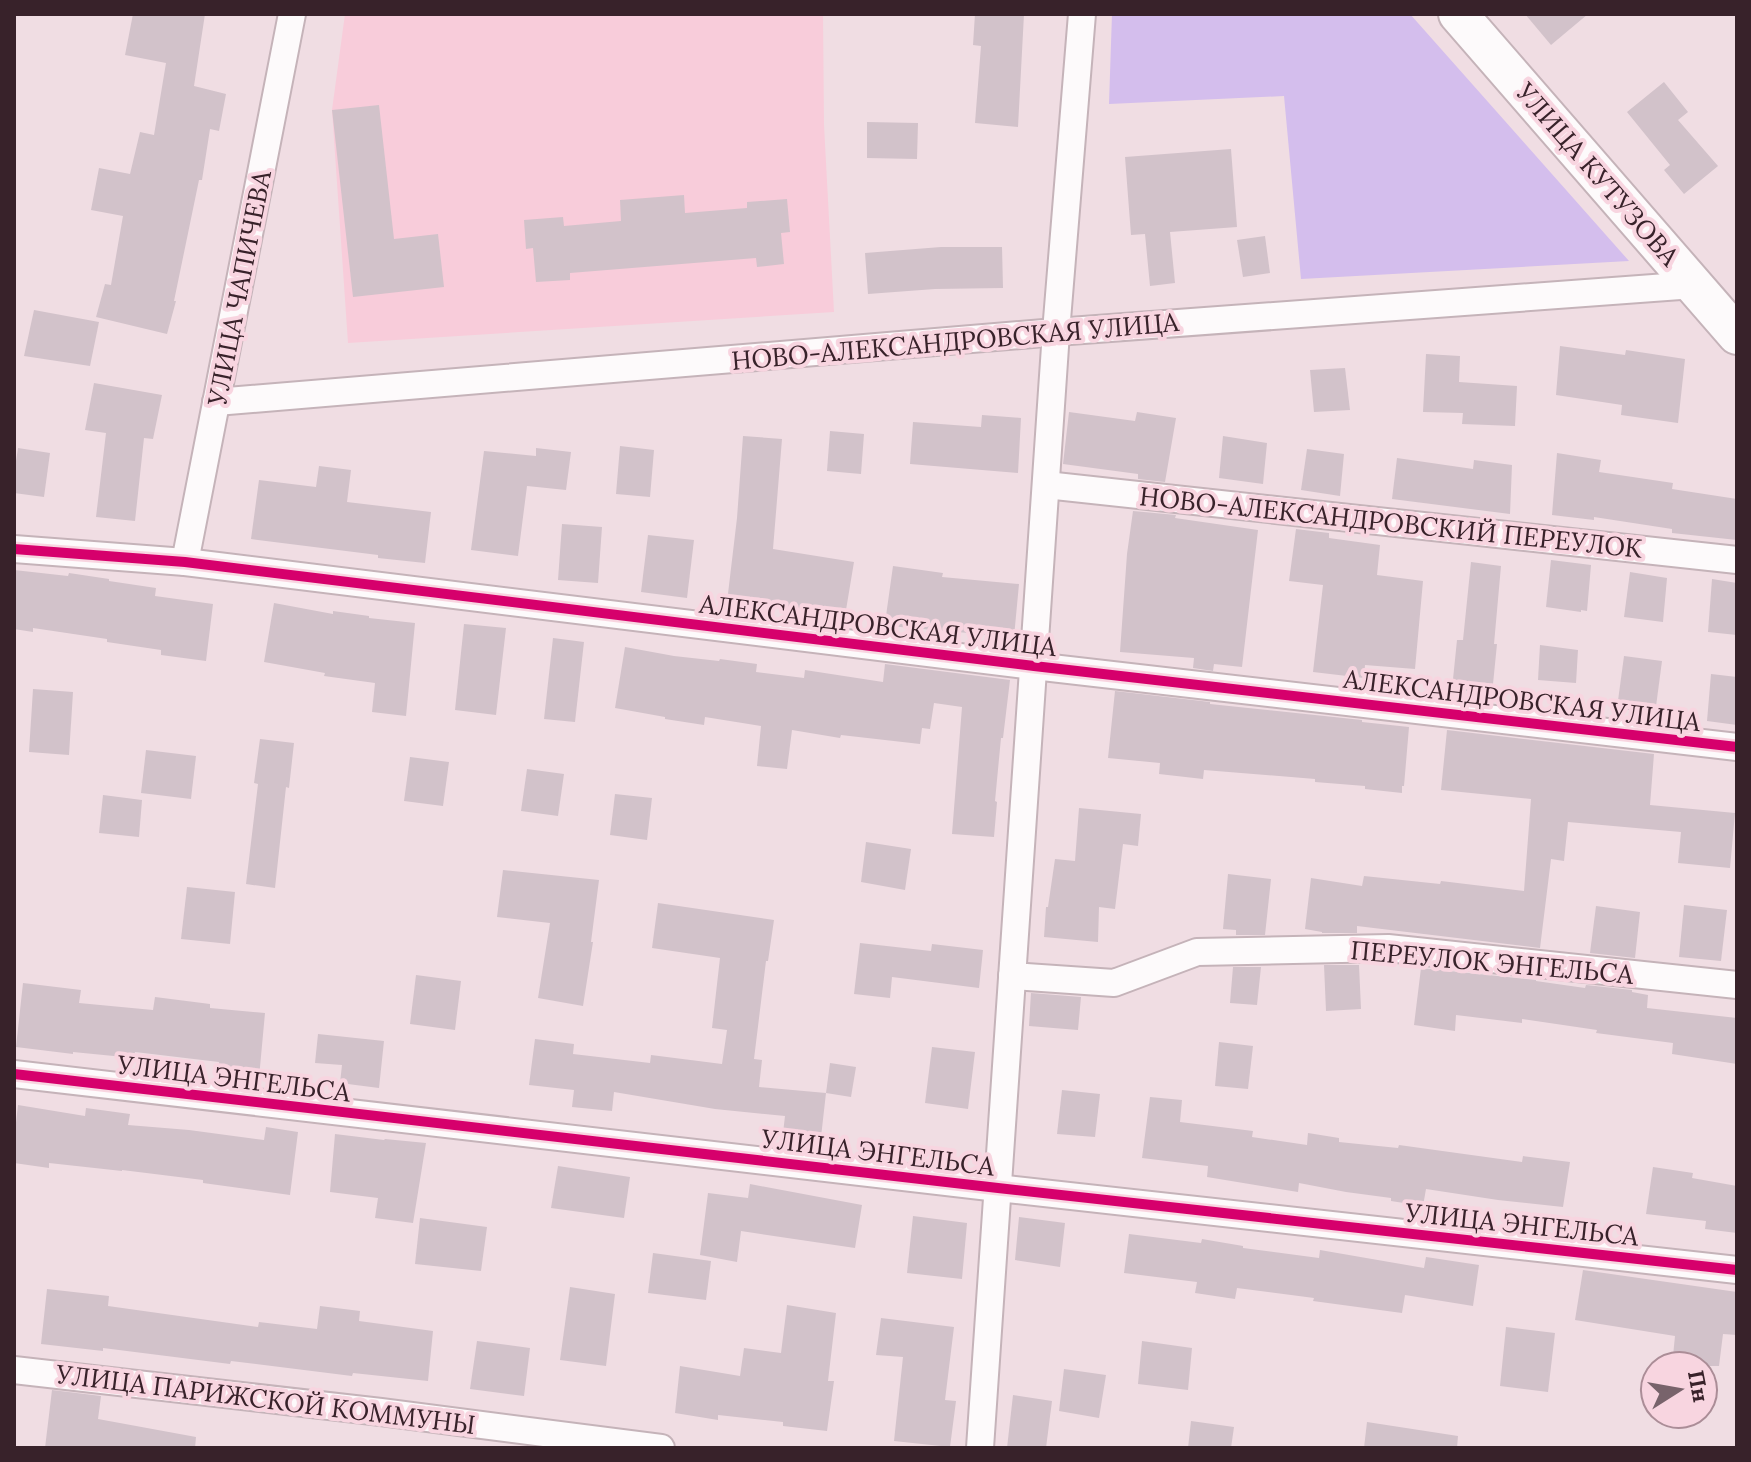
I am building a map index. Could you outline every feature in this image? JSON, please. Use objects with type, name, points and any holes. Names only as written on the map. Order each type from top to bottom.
[{"type":"main road","name":"УЛИЦА КУТУЗОВА","points":[[1458,14],[1734,327]]},
{"type":"street","name":"УЛИЦА ЧАПИЧЕВА","points":[[185,562],[292,14]]},
{"type":"street","points":[[980,1448],[1056,332],[1082,14]]},
{"type":"street","name":"НОВО-АЛЕКСАНДРОВСКАЯ УЛИЦА","points":[[216,402],[1056,332],[1694,285]]},
{"type":"street","name":"НОВО-АЛЕКСАНДРОВСКИЙ ПЕРЕУЛОК","points":[[1046,485],[1737,560]]},
{"type":"street","name":"АЛЕКСАНДРОВСКАЯ УЛИЦА","points":[[14,549],[185,562],[1034,666],[1737,747]]},
{"type":"street","name":"ПЕРЕУЛОК ЭНГЕЛЬСА","points":[[1012,976],[1114,983],[1197,952],[1388,948],[1737,985]]},
{"type":"street","name":"УЛИЦА ЭНГЕЛЬСА","points":[[14,1074],[1737,1270]]},
{"type":"street","name":"УЛИЦА ПАРИЖСКОЙ КОММУНЫ","points":[[14,1370],[661,1448]]},
{"type":"shaded area","points":[[345,14],[823,14],[824,125],[834,312],[348,343],[332,110]]},
{"type":"shaded area","points":[[1112,14],[1410,14],[1629,261],[1301,279],[1284,96],[1109,104]]},
{"type":"building","points":[[133,14],[205,14],[194,86],[226,94],[219,131],[210,129],[202,180],[199,180],[167,334],[96,317],[105,284],[111,285],[123,216],[91,210],[99,168],[130,174],[140,132],[154,135],[166,63],[125,55]]},
{"type":"building","points":[[975,14],[1024,14],[1018,127],[975,123],[981,46],[973,45]]},
{"type":"building","points":[[1525,14],[1588,14],[1551,45]]},
{"type":"building","points":[[1664,82],[1688,112],[1678,120],[1718,166],[1684,194],[1664,170],[1670,165],[1627,112]]},
{"type":"building","points":[[379,105],[394,239],[438,234],[444,287],[353,297],[332,110]]},
{"type":"building","points":[[867,122],[918,123],[917,159],[867,158]]},
{"type":"building","points":[[1231,149],[1237,227],[1170,232],[1175,283],[1150,286],[1145,234],[1131,235],[1125,157]]},
{"type":"building","points":[[684,195],[685,213],[747,208],[747,202],[787,199],[790,232],[781,233],[784,264],[757,267],[756,258],[570,273],[570,280],[536,282],[533,248],[526,249],[524,220],[563,217],[564,226],[621,221],[620,200]]},
{"type":"building","points":[[1265,236],[1270,273],[1243,277],[1237,240]]},
{"type":"building","points":[[941,247],[1002,247],[1003,288],[868,294],[865,253]]},
{"type":"building","points":[[34,310],[99,322],[90,366],[24,356]]},
{"type":"building","points":[[1560,346],[1625,355],[1626,350],[1685,359],[1678,423],[1621,415],[1622,405],[1556,395]]},
{"type":"building","points":[[1426,354],[1460,356],[1459,382],[1517,386],[1515,426],[1462,424],[1463,413],[1423,412]]},
{"type":"building","points":[[1345,368],[1350,410],[1314,412],[1310,370]]},
{"type":"building","points":[[94,383],[162,395],[153,439],[144,438],[135,521],[96,517],[106,433],[85,430]]},
{"type":"building","points":[[1069,412],[1135,421],[1137,412],[1176,418],[1165,482],[1138,479],[1138,474],[1063,464]]},
{"type":"building","points":[[982,415],[1021,418],[1018,473],[910,464],[913,422],[981,427]]},
{"type":"building","points":[[830,431],[864,434],[861,474],[827,471]]},
{"type":"building","points":[[743,436],[782,439],[773,549],[854,562],[845,616],[767,603],[766,607],[727,602]]},
{"type":"building","points":[[1223,436],[1267,443],[1263,484],[1219,478]]},
{"type":"building","points":[[620,446],[654,450],[650,497],[616,494]]},
{"type":"building","points":[[18,448],[50,453],[44,497],[14,493]]},
{"type":"building","points":[[536,448],[571,452],[566,490],[527,486],[518,556],[471,550],[484,451],[536,456]]},
{"type":"building","points":[[1307,449],[1344,454],[1340,496],[1301,490]]},
{"type":"building","points":[[1557,453],[1601,460],[1599,472],[1673,483],[1672,489],[1737,499],[1737,540],[1672,533],[1672,529],[1594,517],[1594,520],[1552,515]]},
{"type":"building","points":[[1397,458],[1473,469],[1474,460],[1512,465],[1510,514],[1392,499]]},
{"type":"building","points":[[319,466],[351,470],[347,502],[431,512],[425,563],[251,539],[259,480],[316,487]]},
{"type":"building","points":[[1133,511],[1176,515],[1175,518],[1258,530],[1242,667],[1214,664],[1213,671],[1193,668],[1194,658],[1120,652]]},
{"type":"building","points":[[562,524],[602,527],[598,583],[558,580]]},
{"type":"building","points":[[1296,529],[1329,533],[1329,538],[1380,545],[1377,575],[1423,581],[1415,669],[1365,665],[1364,678],[1313,672],[1323,585],[1289,581]]},
{"type":"building","points":[[648,535],[694,540],[687,598],[641,592]]},
{"type":"building","points":[[1551,560],[1591,565],[1587,611],[1546,607]]},
{"type":"building","points":[[1471,562],[1501,566],[1492,694],[1452,689],[1457,640],[1463,640]]},
{"type":"building","points":[[893,566],[943,573],[942,577],[1019,584],[1014,637],[889,626],[885,623]]},
{"type":"building","points":[[14,570],[109,579],[156,588],[155,596],[213,604],[206,661],[161,655],[161,650],[107,642],[107,639],[33,628],[33,632],[14,629]]},
{"type":"building","points":[[1630,572],[1667,578],[1663,622],[1624,617]]},
{"type":"building","points":[[1712,579],[1737,583],[1737,635],[1708,632]]},
{"type":"building","points":[[274,603],[333,614],[333,611],[415,623],[406,716],[372,712],[375,683],[324,676],[325,673],[264,662]]},
{"type":"building","points":[[464,624],[506,628],[496,715],[455,710]]},
{"type":"building","points":[[553,638],[584,642],[575,722],[544,719]]},
{"type":"building","points":[[1540,645],[1578,650],[1576,683],[1538,680]]},
{"type":"building","points":[[625,647],[674,656],[757,664],[756,672],[804,678],[805,670],[883,682],[885,664],[1010,680],[1001,738],[994,837],[952,834],[962,707],[934,703],[930,729],[922,728],[920,744],[841,735],[840,738],[792,730],[787,769],[757,766],[761,726],[705,717],[704,725],[615,708]]},
{"type":"building","points":[[1624,656],[1662,661],[1655,714],[1617,708]]},
{"type":"building","points":[[1711,674],[1737,677],[1737,725],[1707,721]]},
{"type":"building","points":[[33,689],[73,692],[69,755],[29,752]]},
{"type":"building","points":[[1115,691],[1409,727],[1402,793],[1315,782],[1315,779],[1204,770],[1203,779],[1159,774],[1160,763],[1108,758]]},
{"type":"building","points":[[1447,730],[1654,754],[1650,805],[1735,813],[1730,868],[1678,863],[1681,832],[1568,822],[1564,861],[1551,859],[1540,948],[1357,926],[1357,933],[1322,933],[1305,929],[1311,878],[1362,886],[1364,876],[1524,891],[1531,799],[1441,790]]},
{"type":"building","points":[[260,739],[294,743],[275,888],[246,884]]},
{"type":"building","points":[[146,750],[196,756],[191,799],[141,793]]},
{"type":"building","points":[[410,757],[449,762],[443,806],[404,801]]},
{"type":"building","points":[[527,769],[564,774],[558,816],[521,811]]},
{"type":"building","points":[[615,794],[652,798],[647,840],[610,835]]},
{"type":"building","points":[[103,795],[142,800],[139,837],[99,833]]},
{"type":"building","points":[[1079,808],[1141,814],[1138,846],[1123,844],[1115,909],[1099,907],[1098,942],[1044,937],[1055,859],[1075,861]]},
{"type":"building","points":[[866,842],[911,849],[905,890],[861,882]]},
{"type":"building","points":[[503,870],[599,880],[583,1006],[538,998],[550,923],[497,917]]},
{"type":"building","points":[[1228,874],[1271,879],[1265,935],[1236,935],[1236,930],[1223,929]]},
{"type":"building","points":[[187,887],[235,892],[230,944],[181,939]]},
{"type":"building","points":[[658,903],[774,920],[754,1059],[762,1060],[759,1087],[826,1093],[821,1137],[783,1133],[785,1116],[715,1109],[614,1092],[612,1111],[572,1107],[574,1090],[529,1085],[535,1039],[574,1044],[573,1054],[650,1063],[651,1055],[722,1064],[727,1030],[712,1028],[720,958],[652,948]]},
{"type":"building","points":[[1684,905],[1727,910],[1721,961],[1679,957]]},
{"type":"building","points":[[1596,906],[1640,912],[1635,958],[1590,953]]},
{"type":"building","points":[[860,943],[931,951],[932,944],[983,950],[979,988],[892,977],[890,998],[854,994]]},
{"type":"building","points":[[1324,965],[1359,965],[1361,1009],[1326,1011]]},
{"type":"building","points":[[1233,967],[1261,967],[1257,1005],[1230,1003]]},
{"type":"building","points":[[1421,968],[1585,988],[1586,985],[1632,990],[1648,995],[1647,1008],[1737,1018],[1737,1064],[1672,1054],[1673,1043],[1522,1019],[1522,1023],[1456,1015],[1455,1031],[1414,1025]]},
{"type":"building","points":[[416,975],[461,981],[455,1030],[410,1024]]},
{"type":"building","points":[[23,983],[81,990],[79,1003],[153,1010],[155,997],[210,1004],[210,1008],[265,1013],[259,1078],[218,1074],[219,1062],[135,1052],[134,1058],[16,1047]]},
{"type":"building","points":[[1031,993],[1081,997],[1078,1030],[1029,1026]]},
{"type":"building","points":[[318,1034],[384,1041],[379,1088],[340,1083],[342,1065],[315,1063]]},
{"type":"building","points":[[1219,1042],[1253,1046],[1248,1089],[1215,1086]]},
{"type":"building","points":[[932,1047],[975,1052],[968,1109],[925,1103]]},
{"type":"building","points":[[830,1063],[856,1067],[851,1097],[826,1093]]},
{"type":"building","points":[[1062,1090],[1100,1094],[1095,1137],[1057,1134]]},
{"type":"building","points":[[1150,1097],[1182,1100],[1180,1122],[1253,1131],[1252,1137],[1307,1145],[1308,1133],[1339,1138],[1339,1142],[1398,1148],[1399,1145],[1522,1162],[1523,1156],[1570,1162],[1563,1207],[1426,1189],[1423,1206],[1299,1183],[1298,1192],[1207,1177],[1208,1166],[1142,1158]]},
{"type":"building","points":[[18,1105],[85,1116],[86,1108],[130,1114],[128,1125],[264,1140],[266,1127],[298,1132],[290,1195],[122,1170],[49,1163],[49,1168],[14,1163]]},
{"type":"building","points":[[335,1134],[426,1143],[413,1223],[375,1218],[378,1198],[330,1192]]},
{"type":"building","points":[[558,1166],[630,1177],[624,1218],[551,1208]]},
{"type":"building","points":[[1653,1167],[1693,1173],[1692,1178],[1737,1186],[1737,1233],[1705,1229],[1706,1221],[1646,1214]]},
{"type":"building","points":[[750,1184],[862,1205],[855,1248],[741,1231],[737,1262],[700,1255],[708,1193],[748,1198]]},
{"type":"building","points":[[913,1216],[967,1223],[962,1279],[907,1273]]},
{"type":"building","points":[[1019,1217],[1065,1223],[1060,1267],[1015,1260]]},
{"type":"building","points":[[420,1218],[487,1227],[481,1271],[415,1264]]},
{"type":"building","points":[[1129,1234],[1201,1243],[1202,1239],[1319,1258],[1320,1250],[1424,1268],[1426,1257],[1479,1265],[1473,1306],[1405,1295],[1402,1313],[1237,1288],[1235,1299],[1195,1293],[1197,1282],[1124,1273]]},
{"type":"building","points":[[653,1253],[711,1261],[706,1300],[648,1293]]},
{"type":"building","points":[[1583,1270],[1737,1292],[1737,1335],[1723,1334],[1719,1366],[1719,1350],[1674,1350],[1675,1336],[1575,1320]]},
{"type":"building","points":[[570,1287],[615,1294],[606,1366],[560,1360]]},
{"type":"building","points":[[47,1289],[109,1296],[108,1306],[258,1327],[259,1322],[317,1329],[320,1306],[360,1311],[359,1321],[433,1331],[428,1381],[41,1344]]},
{"type":"building","points":[[787,1305],[836,1313],[828,1381],[834,1381],[827,1431],[783,1426],[783,1422],[718,1415],[718,1420],[675,1413],[680,1366],[740,1376],[744,1348],[781,1353]]},
{"type":"building","points":[[881,1318],[954,1327],[945,1400],[956,1401],[950,1447],[894,1441],[903,1357],[876,1355]]},
{"type":"building","points":[[1506,1327],[1555,1333],[1548,1392],[1500,1386]]},
{"type":"building","points":[[477,1341],[530,1348],[524,1396],[470,1389]]},
{"type":"building","points":[[1142,1341],[1192,1348],[1188,1390],[1138,1384]]},
{"type":"building","points":[[1064,1369],[1106,1375],[1099,1418],[1059,1411]]},
{"type":"building","points":[[52,1390],[101,1396],[98,1419],[196,1437],[195,1448],[45,1448]]},
{"type":"building","points":[[1013,1395],[1052,1401],[1046,1448],[1007,1448]]},
{"type":"building","points":[[1191,1421],[1234,1427],[1231,1448],[1188,1448]]},
{"type":"building","points":[[1367,1422],[1458,1436],[1457,1448],[1364,1448]]},
{"type":"cycle path","points":[[14,549],[185,562],[1034,666],[1737,747]]},
{"type":"cycle path","points":[[14,1074],[1737,1270]]}]
